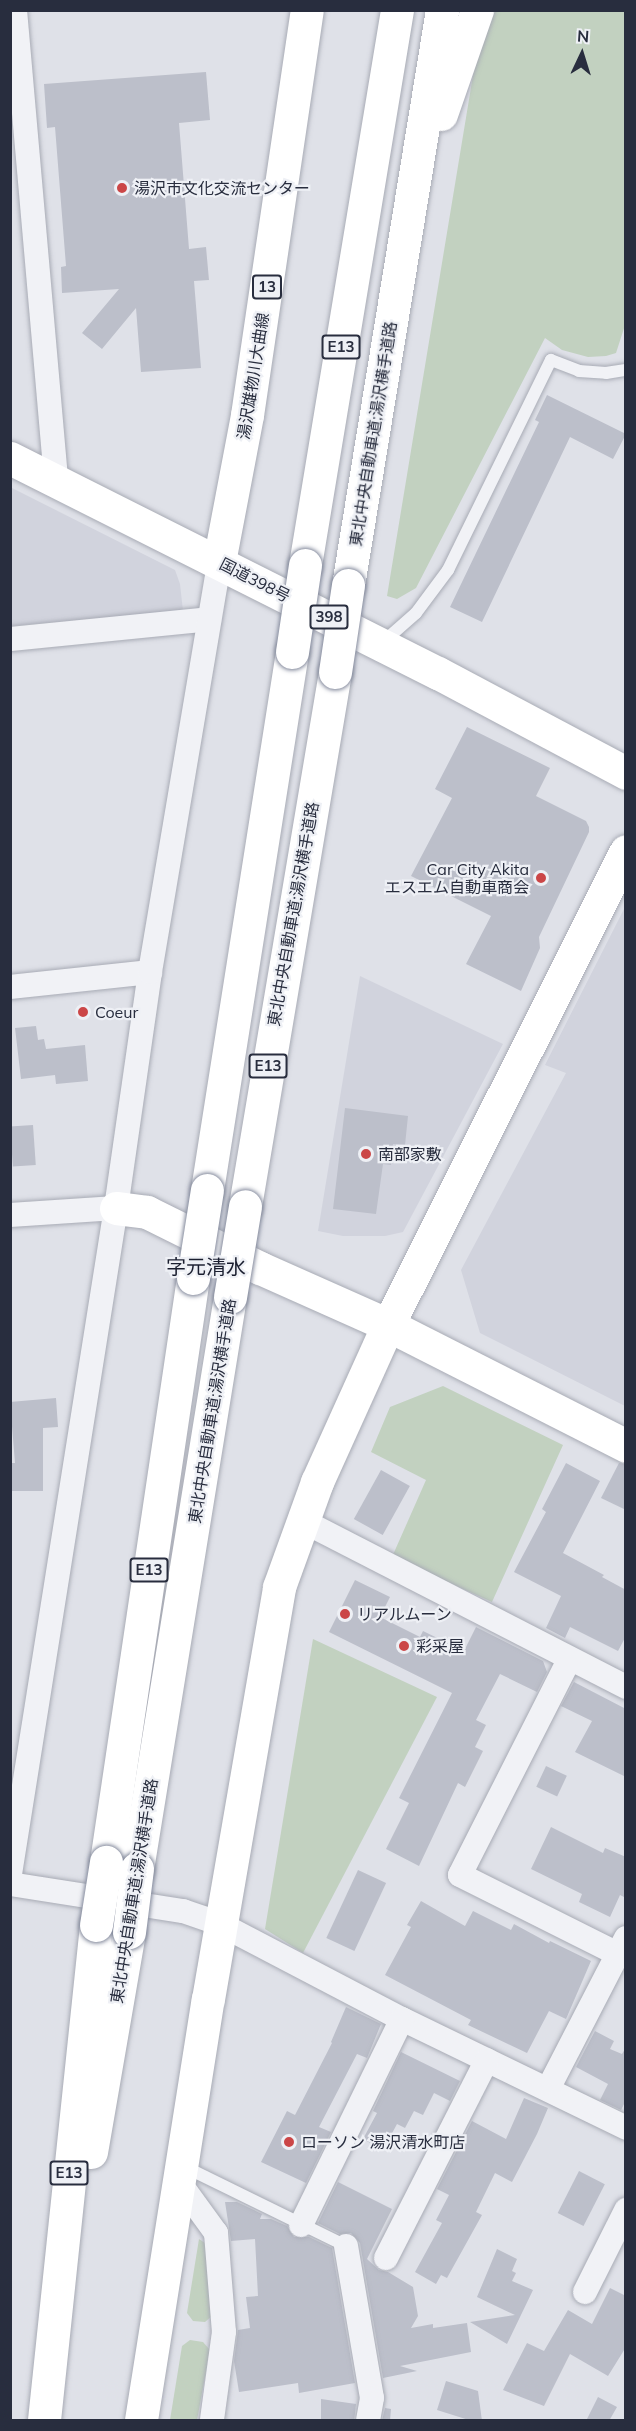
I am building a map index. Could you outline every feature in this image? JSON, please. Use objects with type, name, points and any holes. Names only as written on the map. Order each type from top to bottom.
[{"type":"main road","name":"湯沢雄物川大曲線","points":[[219,562],[247,415],[308,10]]},
{"type":"main road","points":[[377,129],[382,10]]},
{"type":"main road","name":"東北中央自動車道;湯沢横手道路","points":[[44,2421],[96,1925],[193,1278],[305,565],[397,10]]},
{"type":"main road","name":"東北中央自動車道;湯沢横手道路","points":[[44,2421],[129,1932],[137,1869],[230,1297],[335,672],[442,10]]},
{"type":"main road","points":[[412,196],[477,10]]},
{"type":"main road","name":"国道398号","points":[[10,458],[381,644],[626,772]]},
{"type":"main road","points":[[141,2421],[221,1924],[279,1587],[317,1482],[388,1325],[626,851]]},
{"type":"main road","points":[[116,1208],[147,1212],[260,1268],[388,1325],[626,1446]]},
{"type":"street","points":[[15,10],[56,480]]},
{"type":"street","points":[[10,1874],[18,1783],[116,1208],[150,972],[219,562]]},
{"type":"street","points":[[10,639],[209,619]]},
{"type":"street","points":[[10,987],[150,972]]},
{"type":"street","points":[[10,1215],[116,1208]]},
{"type":"street","points":[[303,1521],[569,1660],[626,1687]]},
{"type":"street","points":[[548,2089],[622,1946],[460,1875],[569,1660]]},
{"type":"street","points":[[10,1884],[183,1911],[221,1924],[402,2019],[626,2128]]},
{"type":"street","points":[[301,2225],[402,2019]]},
{"type":"street","points":[[386,2258],[487,2060]]},
{"type":"street","points":[[181,2174],[216,2233],[224,2332],[212,2421]]},
{"type":"street","points":[[585,2292],[626,2210]]},
{"type":"street","points":[[346,2246],[372,2398],[368,2421]]},
{"type":"lane","points":[[381,644],[416,614],[448,570],[551,360],[579,371],[606,373],[626,370]]},
{"type":"lane","points":[[181,2174],[346,2246]]},
{"type":"shaded area","points":[[10,487],[175,570],[180,584],[183,611],[11,626]]},
{"type":"shaded area","points":[[625,907],[625,1406],[480,1333],[461,1270],[566,1073],[545,1065]]},
{"type":"shaded area","points":[[360,976],[503,1044],[403,1232],[385,1236],[343,1236],[318,1231]]},
{"type":"green space","points":[[491,11],[625,11],[626,322],[616,353],[606,356],[588,357],[562,350],[545,338],[416,588],[397,599],[387,596],[477,51]]},
{"type":"green space","points":[[443,1386],[563,1445],[492,1602],[392,1557],[426,1480],[371,1452],[390,1407]]},
{"type":"green space","points":[[313,1639],[437,1697],[303,1953],[265,1929]]},
{"type":"green space","points":[[199,2239],[205,2243],[212,2316],[205,2322],[193,2321],[187,2313]]},
{"type":"green space","points":[[190,2340],[203,2342],[210,2350],[197,2420],[170,2420],[182,2346]]},
{"type":"building","name":"湯沢市文化交流センター","points":[[206,72],[210,120],[179,123],[189,249],[206,247],[209,280],[194,281],[201,368],[141,372],[136,308],[102,349],[82,333],[119,289],[62,293],[61,267],[66,266],[55,127],[47,128],[44,84]]},
{"type":"building","points":[[547,395],[626,434],[613,459],[570,437],[482,622],[450,607],[539,422],[535,420]]},
{"type":"building","points":[[467,727],[550,768],[536,796],[586,821],[589,827],[589,832],[539,937],[540,948],[521,991],[466,964],[491,916],[411,876],[452,798],[435,789]]},
{"type":"building","points":[[36,1026],[38,1040],[44,1039],[46,1049],[85,1045],[88,1081],[56,1084],[55,1075],[21,1079],[15,1028]]},
{"type":"building","name":"南部家敷","points":[[345,1108],[408,1116],[405,1145],[393,1144],[391,1165],[383,1164],[376,1214],[333,1209]]},
{"type":"building","points":[[33,1125],[36,1165],[13,1167],[10,1127]]},
{"type":"building","points":[[56,1398],[58,1427],[43,1428],[43,1491],[10,1491],[10,1463],[15,1463],[10,1402]]},
{"type":"building","points":[[566,1463],[600,1481],[563,1553],[626,1590],[626,1636],[618,1651],[570,1627],[565,1638],[546,1628],[561,1596],[514,1572],[546,1512],[542,1509]]},
{"type":"building","points":[[619,1463],[626,1464],[626,1510],[601,1498]]},
{"type":"building","points":[[381,1470],[410,1486],[383,1535],[354,1519]]},
{"type":"building","points":[[355,1580],[390,1597],[380,1617],[420,1637],[423,1631],[464,1651],[476,1627],[543,1661],[547,1672],[537,1692],[500,1674],[476,1720],[486,1725],[475,1747],[483,1751],[465,1787],[458,1783],[419,1866],[386,1849],[409,1803],[399,1798],[452,1693],[329,1632]]},
{"type":"building","points":[[574,1682],[626,1709],[626,1777],[575,1752],[592,1721],[561,1706]]},
{"type":"building","points":[[546,1766],[567,1776],[557,1797],[536,1787]]},
{"type":"building","points":[[551,1827],[603,1853],[605,1848],[626,1857],[626,1898],[620,1895],[610,1917],[579,1902],[582,1894],[531,1869]]},
{"type":"building","points":[[358,1870],[386,1883],[354,1951],[326,1938]]},
{"type":"building","points":[[421,1901],[465,1926],[473,1911],[511,1930],[514,1924],[549,1943],[550,1941],[591,1961],[566,2019],[549,2011],[527,2053],[468,2025],[471,2020],[385,1975],[411,1927],[407,1925]]},
{"type":"building","points":[[346,2007],[381,2024],[367,2058],[357,2054],[319,2127],[331,2132],[306,2183],[261,2162],[287,2111],[295,2115],[332,2043]]},
{"type":"building","points":[[595,2031],[614,2041],[610,2049],[622,2054],[626,2047],[626,2100],[621,2110],[600,2100],[608,2084],[576,2067]]},
{"type":"building","points":[[401,2052],[460,2081],[450,2101],[434,2093],[423,2115],[414,2111],[405,2128],[397,2124],[383,2150],[363,2139],[377,2113],[373,2111]]},
{"type":"building","points":[[524,2098],[548,2108],[537,2134],[512,2182],[495,2173],[476,2212],[482,2215],[447,2278],[441,2275],[436,2284],[415,2272],[442,2223],[436,2220],[449,2195],[437,2189],[472,2121],[506,2139]]},
{"type":"building","points":[[579,2171],[605,2184],[584,2226],[558,2213]]},
{"type":"building","points":[[338,2182],[392,2209],[367,2259],[379,2270],[388,2272],[413,2287],[418,2316],[411,2328],[433,2324],[433,2328],[467,2323],[471,2352],[400,2366],[417,2371],[383,2378],[360,2243],[351,2233],[340,2234],[318,2223]]},
{"type":"building","points":[[225,2202],[237,2202],[262,2214],[260,2219],[271,2219],[287,2226],[294,2237],[309,2237],[332,2248],[355,2383],[299,2393],[298,2383],[239,2392],[234,2361],[238,2330],[250,2328],[246,2297],[258,2296],[255,2239],[231,2241]]},
{"type":"building","points":[[497,2249],[517,2259],[512,2271],[516,2273],[512,2281],[533,2290],[507,2344],[470,2322],[515,2315],[477,2297]]},
{"type":"building","points":[[610,2288],[626,2296],[626,2347],[608,2376],[570,2354],[544,2406],[503,2390],[527,2343],[544,2351],[568,2310],[592,2324]]},
{"type":"building","points":[[446,2381],[478,2391],[482,2421],[472,2421],[437,2410]]},
{"type":"building","points":[[598,2397],[617,2407],[609,2421],[586,2421]]},
{"type":"building","points":[[321,2399],[356,2404],[354,2421],[321,2421]]},
{"type":"building","points":[[385,2408],[391,2409],[390,2421],[382,2421]]},
{"type":"place","name":"湯沢市文化交流センター","points":[[122,188]]},
{"type":"place","name":"Car City Akita エスエム自動車商会","points":[[541,878]]},
{"type":"place","name":"Coeur","points":[[83,1012]]},
{"type":"place","name":"南部家敷","points":[[366,1154]]},
{"type":"place","name":"リアルムーン","points":[[345,1614]]},
{"type":"place","name":"彩采屋","points":[[404,1646]]},
{"type":"place","name":"ローソン 湯沢清水町店","points":[[289,2142]]},
{"type":"district","name":"字元清水","points":[[206,1266]]}]
